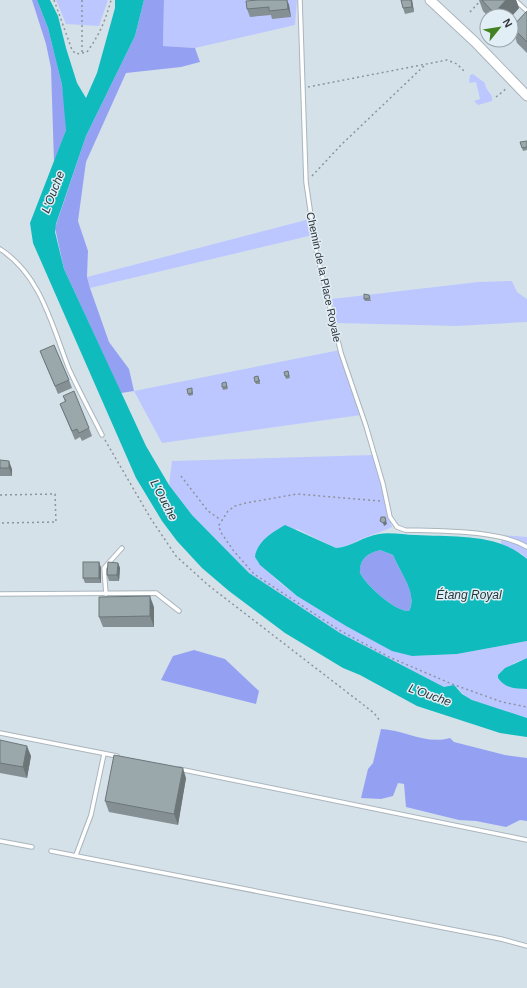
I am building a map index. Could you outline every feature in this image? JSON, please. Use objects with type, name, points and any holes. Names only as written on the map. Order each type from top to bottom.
[{"type":"street","points":[[430,0],[475,42],[527,96]]},
{"type":"lane","name":"Chemin de la Place Royale","points":[[300,0],[306,182],[316,250],[341,353],[366,426],[392,523],[397,527],[406,530],[476,534],[510,540],[527,547]]},
{"type":"lane","points":[[515,0],[527,11]]},
{"type":"lane","points":[[0,249],[10,255],[26,273],[45,304],[70,370],[102,435]]},
{"type":"lane","points":[[106,594],[104,568],[122,548]]},
{"type":"lane","points":[[0,594],[156,593],[179,611]]},
{"type":"lane","points":[[0,733],[120,757]]},
{"type":"lane","points":[[76,855],[91,815],[104,754]]},
{"type":"lane","points":[[174,768],[527,840]]},
{"type":"lane","points":[[0,841],[32,847]]},
{"type":"lane","points":[[51,851],[501,939],[527,946]]},
{"type":"path","points":[[54,0],[72,50],[76,54],[87,52],[94,44],[105,21],[111,0]]},
{"type":"path","points":[[82,0],[82,54]]},
{"type":"path","points":[[470,12],[481,0]]},
{"type":"path","points":[[302,88],[447,60],[457,64],[464,70]]},
{"type":"path","points":[[306,182],[341,145],[426,64]]},
{"type":"path","points":[[102,435],[151,519],[176,556],[197,576],[374,714],[380,721]]},
{"type":"path","points":[[181,476],[208,512],[221,520]]},
{"type":"path","points":[[0,495],[55,494],[56,522],[0,523]]},
{"type":"path","points":[[386,499],[362,500],[324,495],[297,494],[235,506],[228,511],[221,520],[219,525],[220,531],[254,574],[339,630],[389,656],[452,684],[502,702],[527,707]]},
{"type":"shaded area","points":[[32,0],[37,0],[48,28],[62,85],[66,115],[66,130],[54,162],[51,68],[46,44]]},
{"type":"shaded area","points":[[56,0],[108,0],[99,26],[66,24]]},
{"type":"shaded area","points":[[144,0],[164,0],[163,46],[195,48],[200,62],[181,67],[126,73],[86,162],[78,221],[88,251],[87,277],[90,288],[109,342],[129,369],[134,391],[121,393],[64,269],[55,228],[86,136],[135,36]]},
{"type":"shaded area","points":[[164,0],[297,0],[295,25],[195,48],[163,46]]},
{"type":"shaded area","points":[[473,74],[485,83],[486,88],[492,96],[492,101],[478,105],[474,101],[480,99],[476,82],[469,83],[470,75]]},
{"type":"shaded area","points":[[310,219],[313,235],[90,288],[87,277]]},
{"type":"shaded area","points":[[512,281],[517,292],[527,299],[527,322],[457,326],[337,323],[332,299],[478,282]]},
{"type":"shaded area","points":[[340,350],[361,415],[162,443],[134,391]]},
{"type":"shaded area","points":[[373,455],[392,527],[336,548],[297,529],[259,546],[256,552],[257,561],[279,582],[297,596],[346,626],[412,656],[457,654],[527,641],[527,658],[514,663],[500,681],[513,688],[527,689],[527,718],[500,711],[470,699],[458,688],[444,687],[340,633],[249,573],[192,515],[169,485],[172,461]]},
{"type":"shaded area","points":[[502,535],[527,537],[527,559],[522,554],[501,544]]},
{"type":"shaded area","points":[[380,550],[393,555],[407,583],[411,597],[409,611],[403,610],[389,603],[374,591],[360,573],[361,564],[365,557]]},
{"type":"shaded area","points":[[194,650],[225,659],[259,691],[256,704],[161,680],[173,656]]},
{"type":"shaded area","points":[[381,729],[432,740],[450,738],[454,742],[505,755],[527,758],[527,821],[520,820],[506,827],[476,821],[459,820],[406,807],[404,784],[398,783],[393,796],[381,799],[361,798],[368,769],[373,763]]},
{"type":"water","name":"L'Ouche","points":[[37,0],[50,0],[58,16],[77,83],[86,98],[97,73],[115,8],[115,0],[144,0],[135,36],[86,136],[56,224],[55,232],[64,269],[146,446],[169,485],[192,515],[249,573],[340,633],[444,687],[454,685],[462,694],[472,700],[527,718],[527,737],[500,733],[417,706],[360,675],[343,668],[285,633],[229,591],[202,568],[177,541],[162,521],[136,478],[33,243],[30,223],[66,130],[62,85],[48,28]]},
{"type":"water","name":"Étang Royal","points":[[285,525],[336,548],[347,546],[373,535],[388,533],[474,538],[503,545],[516,551],[527,559],[527,641],[457,654],[412,656],[392,651],[346,626],[297,596],[260,565],[255,557],[259,546],[266,538]],"holes":[[[380,550],[393,555],[410,590],[411,604],[409,611],[403,610],[389,603],[374,591],[360,573],[361,564],[368,555]]]},
{"type":"water","points":[[527,658],[527,689],[518,689],[507,686],[498,678],[498,675],[505,668]]},
{"type":"building","points":[[287,0],[288,9],[269,11],[269,7],[247,9],[246,1]]},
{"type":"building","points":[[401,0],[411,0],[412,7],[403,8]]},
{"type":"building","points":[[482,0],[506,0],[499,8],[489,8]]},
{"type":"building","points":[[527,11],[527,42],[519,34],[519,20]]},
{"type":"building","points":[[527,141],[527,147],[522,148],[520,142]]},
{"type":"building","points":[[364,294],[369,295],[370,298],[364,299]]},
{"type":"building","points":[[54,345],[69,380],[55,386],[40,351]]},
{"type":"building","points":[[288,371],[289,376],[285,376],[284,372]]},
{"type":"building","points":[[258,376],[259,381],[255,382],[254,377]]},
{"type":"building","points":[[226,382],[227,387],[222,387],[222,383]]},
{"type":"building","points":[[192,388],[192,393],[188,394],[187,389]]},
{"type":"building","points":[[74,391],[89,428],[79,433],[77,429],[72,431],[60,404],[66,401],[63,396]]},
{"type":"building","points":[[0,460],[9,461],[9,468],[0,468]]},
{"type":"building","points":[[381,517],[385,517],[386,521],[383,523],[380,521]]},
{"type":"building","points":[[83,562],[99,562],[99,578],[83,578]]},
{"type":"building","points":[[108,562],[118,563],[117,575],[107,575]]},
{"type":"building","points":[[150,596],[150,616],[99,617],[99,597]]},
{"type":"building","points":[[0,740],[27,746],[23,767],[0,763]]},
{"type":"building","points":[[114,755],[183,768],[174,814],[105,801]]}]
